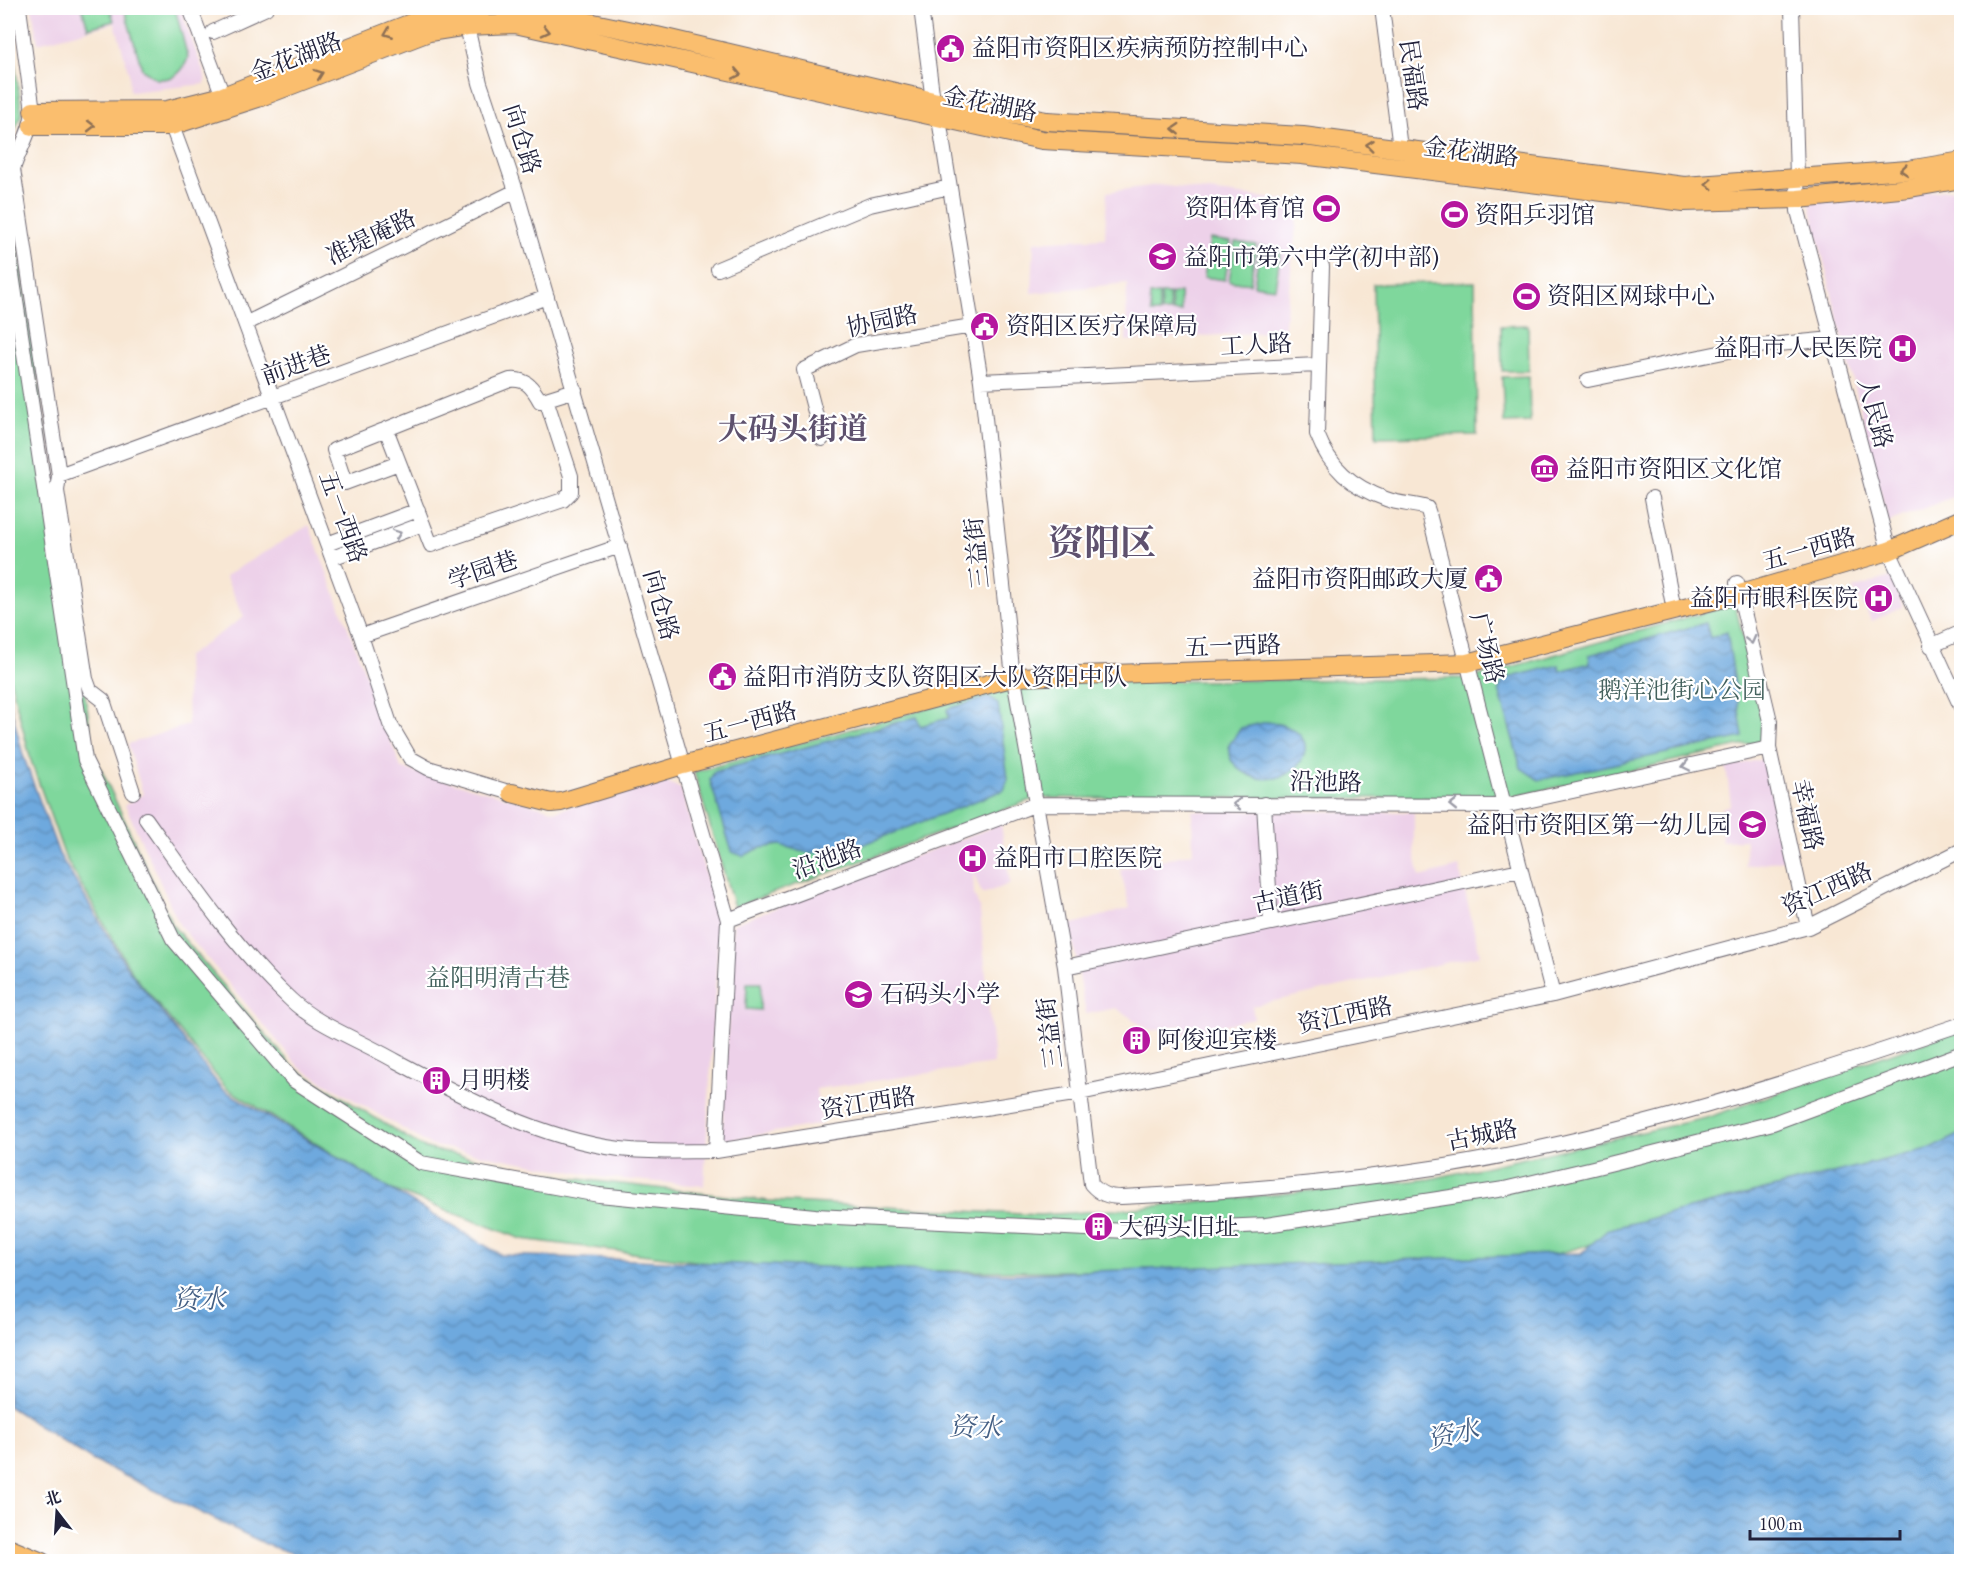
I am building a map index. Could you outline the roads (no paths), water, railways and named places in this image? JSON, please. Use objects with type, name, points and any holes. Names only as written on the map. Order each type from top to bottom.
[{"type":"main road","points":[[33,119],[169,118],[419,20],[458,15],[484,8]]},
{"type":"main road","points":[[502,8],[525,9],[657,36],[933,101],[1047,121],[1303,136],[1684,186],[1908,170],[1962,161]]},
{"type":"main road","name":"金花湖路","points":[[169,118],[258,98],[429,32],[458,15],[515,24],[1042,140],[1302,155],[1684,202],[1798,199],[1910,188],[1962,179]]},
{"type":"main road","points":[[1887,545],[1962,507]]},
{"type":"main road","name":"五一西路","points":[[512,793],[551,802],[561,802],[681,761],[1014,672],[1466,658],[1738,589],[1887,545],[1962,519]]},
{"type":"main road","points":[[1466,658],[1672,600],[1738,589]]},
{"type":"main road","points":[[8,1548],[42,1562]]},
{"type":"street","points":[[19,8],[33,119],[14,169],[60,475],[57,491],[86,679],[90,690],[103,700],[133,792]]},
{"type":"street","points":[[190,8],[223,96]]},
{"type":"street","points":[[213,32],[264,8]]},
{"type":"street","name":"三益街","points":[[921,8],[933,101],[939,119],[981,381],[1014,672],[1065,967],[1080,1093]]},
{"type":"street","name":"民福路","points":[[1382,8],[1400,148]]},
{"type":"street","name":"人民路","points":[[1792,8],[1798,211],[1887,545],[1931,646],[1962,709]]},
{"type":"street","name":"向仓路","points":[[458,15],[516,192],[728,920],[716,1150]]},
{"type":"street","name":"五一西路","points":[[169,118],[247,323],[272,397],[361,636],[390,724],[410,758],[428,768],[512,793]]},
{"type":"street","points":[[718,269],[870,205],[950,188]]},
{"type":"street","name":"准堤庵路","points":[[247,323],[516,192]]},
{"type":"street","points":[[8,248],[85,760],[173,939],[293,1080],[421,1163],[599,1195],[814,1216],[1127,1231],[1266,1225],[1504,1189],[1593,1168],[1773,1123],[1962,1053]]},
{"type":"street","name":"广场路","points":[[1322,266],[1317,434],[1325,455],[1335,470],[1351,482],[1384,499],[1427,508],[1553,995]]},
{"type":"street","name":"前进巷","points":[[60,475],[547,297]]},
{"type":"street","name":"协园路","points":[[822,439],[804,370],[856,345],[972,326]]},
{"type":"street","points":[[1588,380],[1748,347],[1832,339]]},
{"type":"street","name":"工人路","points":[[981,381],[1318,365]]},
{"type":"street","points":[[399,463],[345,483],[334,450],[510,381],[525,381],[540,401],[574,390]]},
{"type":"street","points":[[386,429],[431,545],[563,501],[571,492],[571,476],[546,399]]},
{"type":"street","points":[[1652,498],[1672,600]]},
{"type":"street","points":[[327,544],[418,510]]},
{"type":"street","points":[[332,558],[423,524]]},
{"type":"street","name":"学园巷","points":[[361,636],[620,546]]},
{"type":"street","points":[[1738,589],[1770,721],[1769,748]]},
{"type":"street","points":[[1931,646],[1962,632]]},
{"type":"street","name":"沿池路","points":[[728,920],[1037,804],[1504,806],[1769,748]]},
{"type":"street","name":"幸福路","points":[[1769,748],[1808,927]]},
{"type":"street","points":[[1264,804],[1271,923]]},
{"type":"street","name":"资江西路","points":[[146,819],[260,969],[293,1002],[316,1018],[453,1090],[535,1128],[588,1144],[657,1152],[716,1150],[1080,1093],[1553,995],[1808,927],[1962,850]]},
{"type":"street","name":"古道街","points":[[1065,967],[1520,870]]},
{"type":"street","name":"古城路","points":[[1080,1093],[1091,1184],[1097,1191],[1108,1197],[1260,1190],[1446,1166],[1584,1137],[1709,1107],[1962,1024]]},
{"type":"water","points":[[1706,623],[1710,638],[1727,632],[1743,737],[1539,780],[1521,768],[1499,690],[1504,679],[1559,665],[1560,671],[1590,663],[1589,655]]},
{"type":"water","name":"资水","points":[[8,695],[23,755],[59,854],[128,969],[222,1089],[501,1255],[1012,1274],[1581,1253],[1609,1229],[1932,1148],[1961,1134],[1961,1561],[318,1562],[268,1545],[92,1460],[8,1406]]},
{"type":"water","points":[[990,697],[998,704],[1008,779],[1004,790],[844,852],[807,853],[780,845],[760,848],[743,856],[732,852],[710,780],[714,772],[917,717],[920,726],[949,718],[947,709]]},
{"type":"water","points":[[1267,722],[1292,729],[1303,740],[1305,753],[1297,766],[1284,775],[1267,779],[1249,775],[1231,760],[1229,745],[1241,728]]},
{"type":"place","name":"益阳市资阳区疾病预防控制中心","points":[[951,48]]},
{"type":"place","name":"资阳体育馆","points":[[1326,208]]},
{"type":"place","name":"资阳乒羽馆","points":[[1454,215]]},
{"type":"place","name":"益阳市第六中学(初中部)","points":[[1163,257]]},
{"type":"place","name":"资阳区网球中心","points":[[1526,296]]},
{"type":"place","name":"资阳区医疗保障局","points":[[985,326]]},
{"type":"place","name":"益阳市人民医院","points":[[1903,348]]},
{"type":"place","name":"益阳市资阳区文化馆","points":[[1545,469]]},
{"type":"place","name":"益阳市资阳邮政大厦","points":[[1489,579]]},
{"type":"place","name":"益阳市眼科医院","points":[[1879,598]]},
{"type":"place","name":"益阳市消防支队资阳区大队资阳中队","points":[[722,677]]},
{"type":"place","name":"益阳市资阳区第一幼儿园","points":[[1752,825]]},
{"type":"place","name":"益阳市口腔医院","points":[[973,858]]},
{"type":"place","name":"石码头小学","points":[[859,994]]},
{"type":"place","name":"阿俊迎宾楼","points":[[1136,1040]]},
{"type":"place","name":"月明楼","points":[[437,1080]]},
{"type":"place","name":"大码头旧址","points":[[1098,1227]]},
{"type":"district","name":"大码头街道","points":[[793,429]]},
{"type":"district","name":"资阳区","points":[[1102,542]]},
{"type":"park label","name":"鹅洋池街心公园","points":[[1682,690]]},
{"type":"park label","name":"益阳明清古巷","points":[[498,978]]}]
